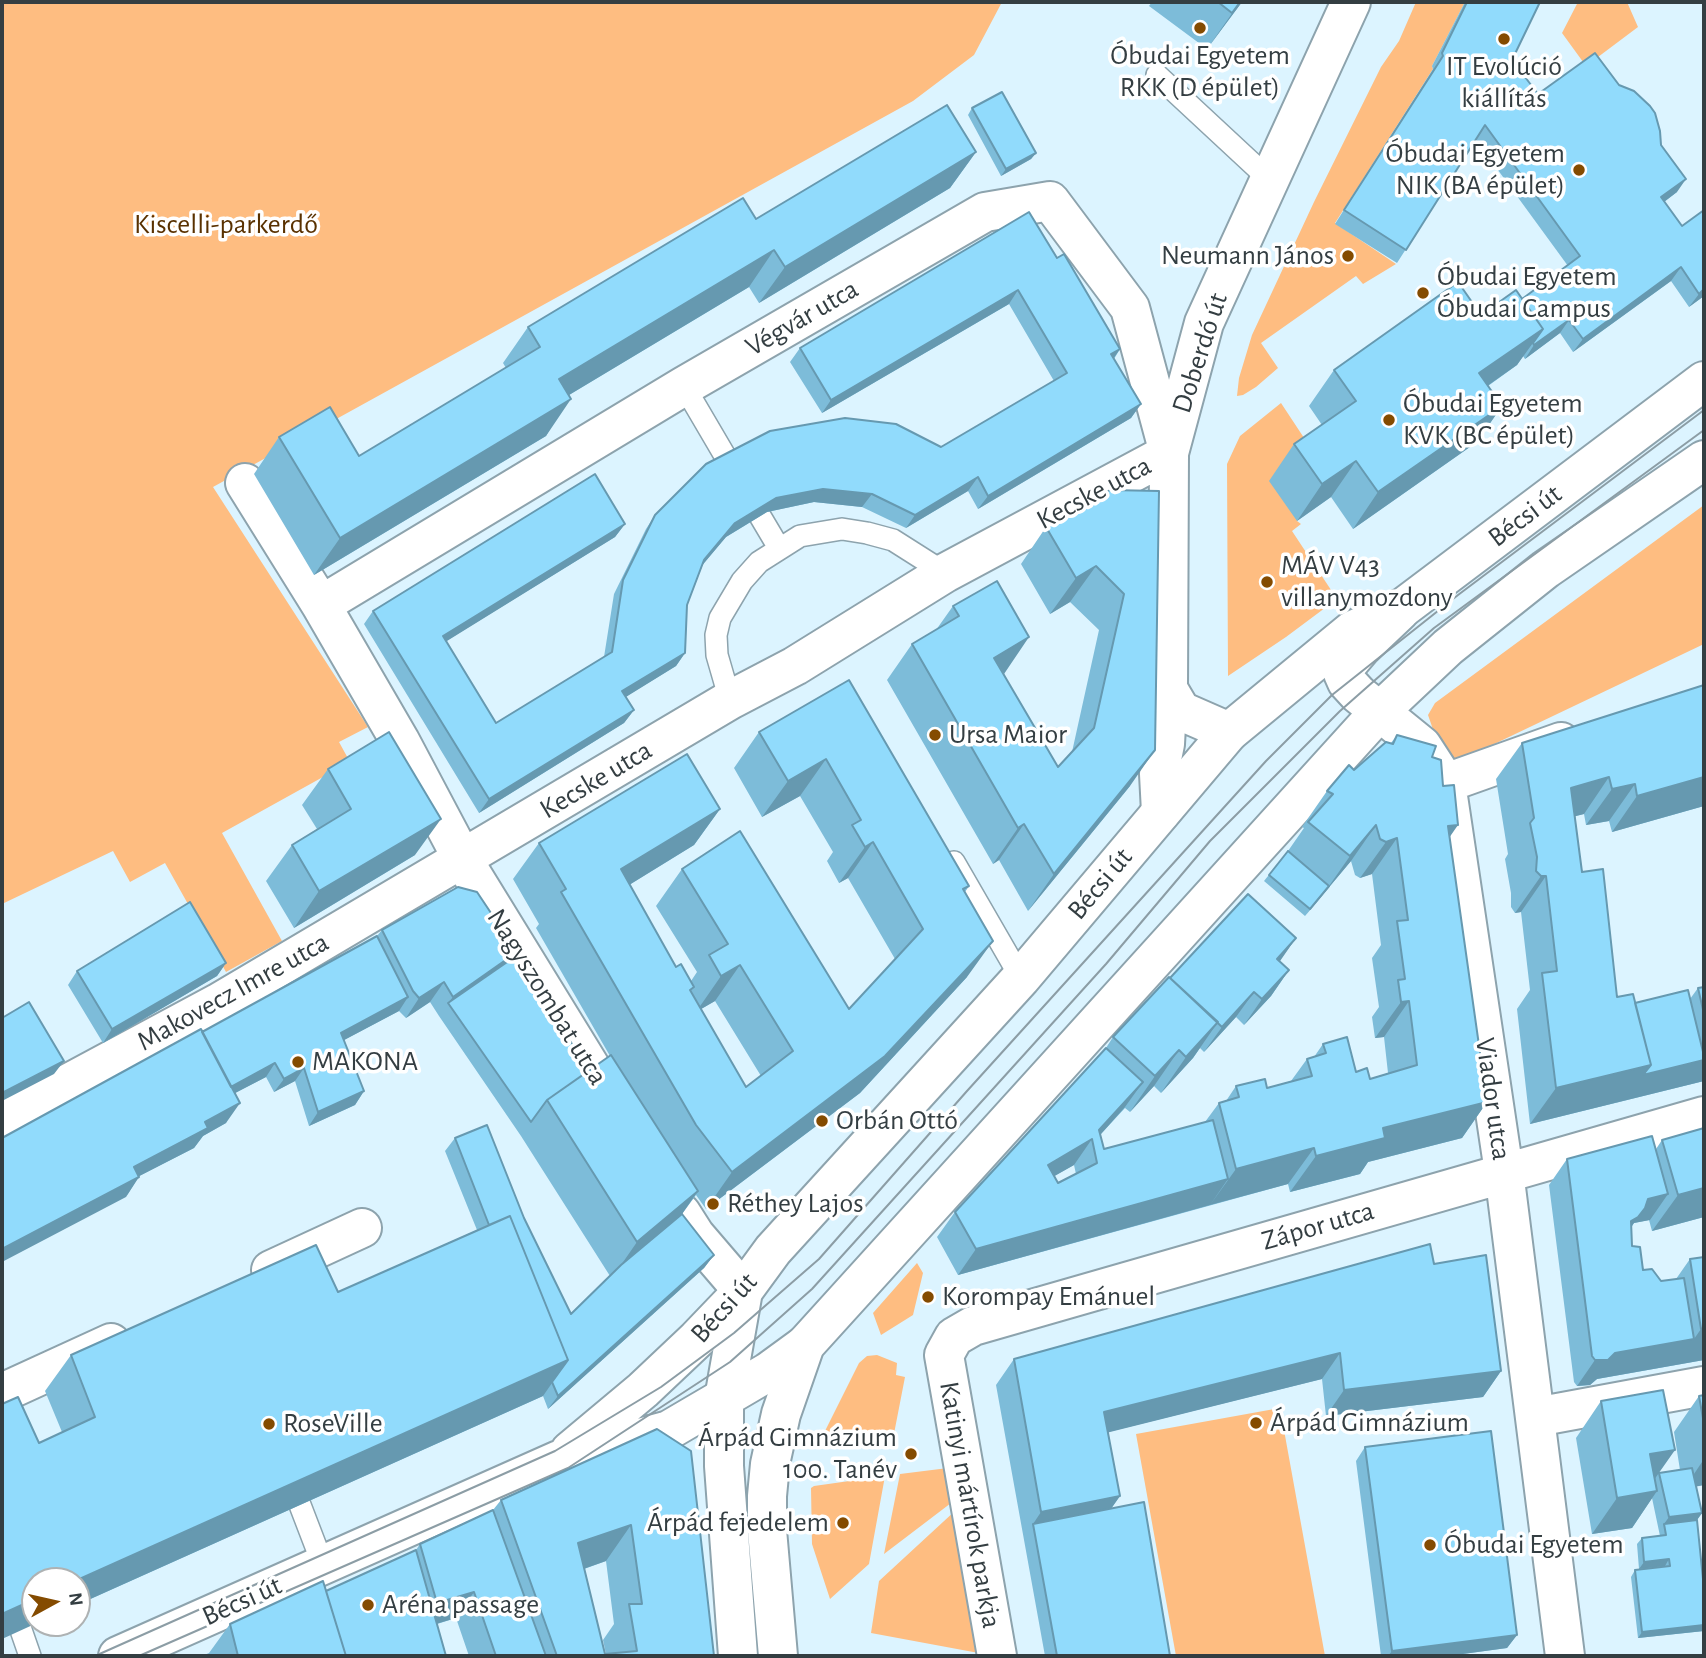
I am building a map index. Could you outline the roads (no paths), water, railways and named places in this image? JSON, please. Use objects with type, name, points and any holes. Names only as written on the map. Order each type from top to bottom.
[{"type":"street","name":"Doberdó út","points":[[1161,812],[1159,774],[1165,744],[1168,689],[1169,453],[1204,323],[1351,2]]},
{"type":"street","name":"Végvár utca","points":[[321,605],[684,386],[985,212],[1050,201],[1130,308],[1169,453]]},
{"type":"street","name":"Bécsi út","points":[[118,1656],[323,1565],[476,1508],[559,1460],[643,1390],[743,1291],[773,1250],[1021,978],[1229,732],[1353,630],[1404,607],[1704,381]]},
{"type":"street","name":"Kecske utca","points":[[463,860],[730,700],[794,666],[945,573],[1169,453]]},
{"type":"street","name":"Bécsi út","points":[[559,1460],[669,1430],[768,1373],[805,1345],[1379,712],[1448,647],[1546,569],[1704,460]]},
{"type":"street","name":"Nagyszombat utca","points":[[245,484],[321,605],[400,741],[463,860],[638,1143]]},
{"type":"street","name":"Viador utca","points":[[1404,607],[1362,648],[1343,673],[1347,682],[1379,712],[1422,746],[1446,783],[1504,1172],[1565,1656]]},
{"type":"street","points":[[1168,689],[1181,711],[1229,732]]},
{"type":"street","points":[[1446,783],[1592,730]]},
{"type":"street","name":"Makovecz Imre utca","points":[[2,1119],[218,1003],[463,860]]},
{"type":"street","name":"Zápor utca","points":[[944,1354],[954,1337],[973,1326],[1704,1116]]},
{"type":"street","points":[[666,1189],[695,1236],[743,1291],[724,1399],[724,1466],[738,1656]]},
{"type":"street","points":[[241,1284],[362,1228]]},
{"type":"street","points":[[2,1393],[142,1329]]},
{"type":"street","points":[[778,1656],[767,1530],[769,1475],[781,1414],[805,1345]]},
{"type":"street","name":"Katinyi mártírok parkja","points":[[944,1354],[997,1656]]},
{"type":"street","points":[[1536,1417],[1704,1386]]},
{"type":"street","name":"Bécsi út","points":[[669,1430],[701,1433],[708,1438],[724,1466]]},
{"type":"lane","points":[[1157,75],[1270,180]]},
{"type":"lane","points":[[684,386],[729,461]]},
{"type":"lane","points":[[760,516],[779,548]]},
{"type":"lane","points":[[730,700],[717,655],[716,635],[720,618],[742,581],[760,562],[779,548],[800,536],[842,529],[893,540],[945,573]]},
{"type":"lane","points":[[946,848],[1021,978]]},
{"type":"lane","points":[[300,1505],[323,1565]]},
{"type":"lane","points":[[23,1637],[30,1656]]},
{"type":"tram line","points":[[95,1656],[555,1451],[661,1387],[734,1333],[819,1259],[1266,761],[1332,695],[1458,595],[1704,410]]},
{"type":"tram line","points":[[139,1656],[568,1468],[730,1362],[812,1289],[1106,964],[1210,841],[1340,711],[1434,628],[1704,430]]},
{"type":"place","name":"Óbudai Egyetem RKK (D épület)","points":[[1200,28]]},
{"type":"place","name":"IT Evolúció kiállítás","points":[[1504,39]]},
{"type":"place","name":"Óbudai Egyetem NIK (BA épület)","points":[[1579,170]]},
{"type":"place","name":"Neumann János","points":[[1348,256]]},
{"type":"place","name":"Óbudai Egyetem Óbudai Campus","points":[[1423,293]]},
{"type":"place","name":"Óbudai Egyetem KVK (BC épület)","points":[[1389,420]]},
{"type":"place","name":"MÁV V43 villanymozdony","points":[[1267,582]]},
{"type":"place","name":"Ursa Maior","points":[[935,735]]},
{"type":"place","name":"MAKONA","points":[[298,1062]]},
{"type":"place","name":"Orbán Ottó","points":[[822,1121]]},
{"type":"place","name":"Réthey Lajos","points":[[713,1204]]},
{"type":"place","name":"Korompay Emánuel","points":[[928,1297]]},
{"type":"place","name":"Árpád Gimnázium","points":[[1256,1423]]},
{"type":"place","name":"RoseVille","points":[[269,1424]]},
{"type":"place","name":"Árpád Gimnázium 100. Tanév","points":[[911,1454]]},
{"type":"place","name":"Árpád fejedelem","points":[[843,1523]]},
{"type":"place","name":"Óbudai Egyetem","points":[[1430,1545]]},
{"type":"place","name":"Aréna passage","points":[[368,1605]]},
{"type":"park label","name":"Kiscelli-parkerdő","points":[[226,225]]}]
